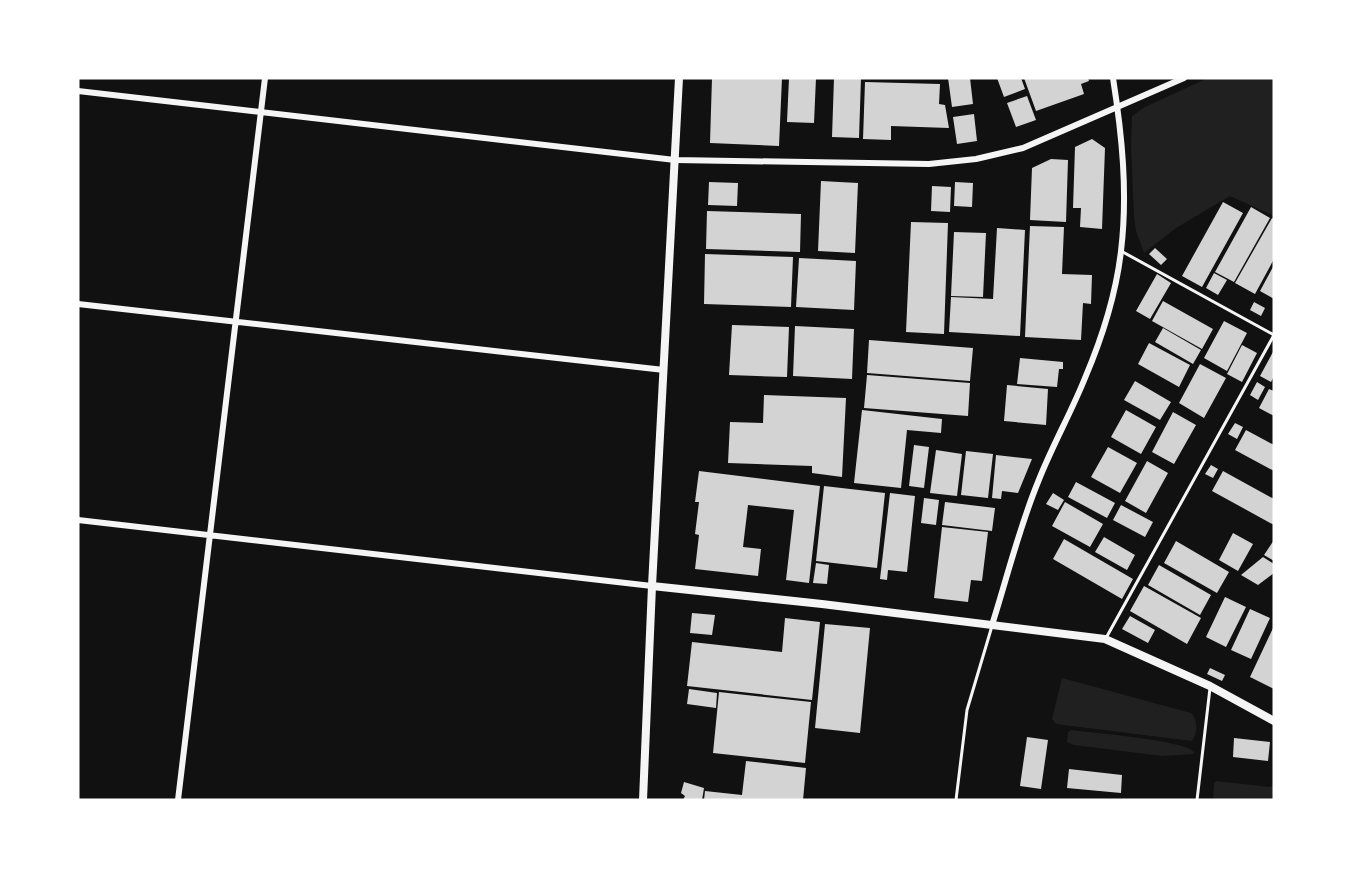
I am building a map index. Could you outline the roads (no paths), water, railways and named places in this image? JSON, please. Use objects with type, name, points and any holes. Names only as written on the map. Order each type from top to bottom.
[{"type":"street","points":[[178,800],[265,78]]},
{"type":"street","points":[[643,800],[679,78]]},
{"type":"street","points":[[992,625],[1037,483],[1085,379],[1099,343],[1110,304],[1121,251],[1124,172],[1113,78]]},
{"type":"street","points":[[78,91],[675,160],[949,163],[1023,148],[1184,78]]},
{"type":"street","points":[[78,304],[664,370]]},
{"type":"street","points":[[78,520],[652,586],[822,603],[1105,639],[1210,687],[1274,722]]},
{"type":"lane","points":[[1105,639],[1274,335],[1121,251]]},
{"type":"lane","points":[[956,800],[968,704],[992,625]]},
{"type":"lane","points":[[1197,800],[1210,687]]}]
